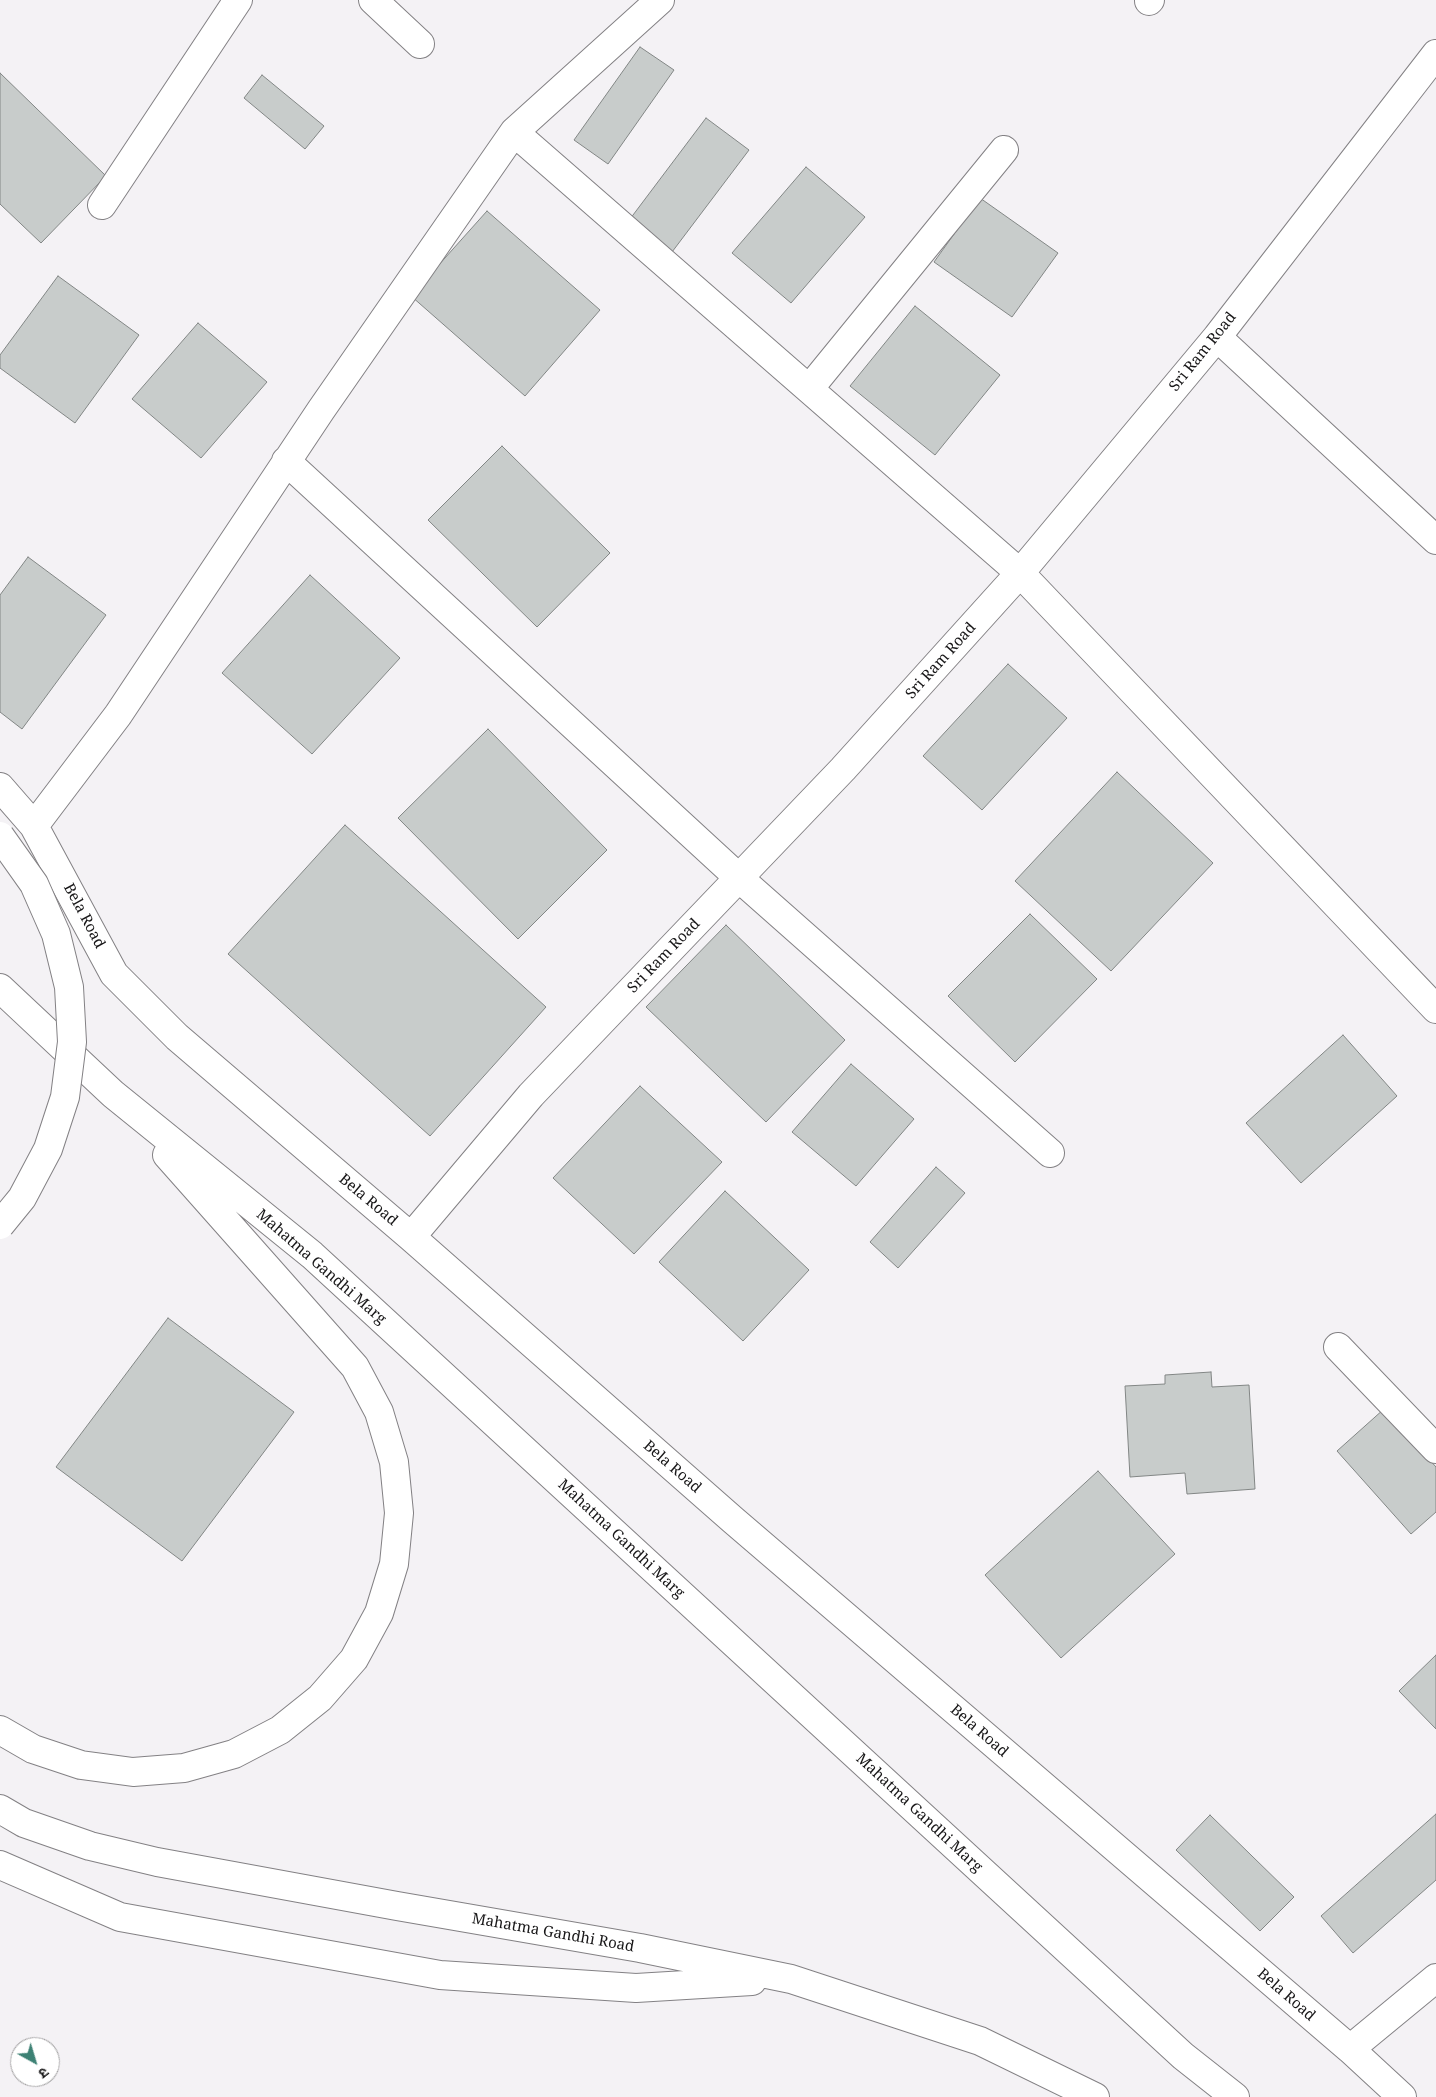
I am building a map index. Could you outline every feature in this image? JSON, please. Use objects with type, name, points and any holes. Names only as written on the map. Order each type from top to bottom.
[{"type":"main road","points":[[102,206],[238,0]]},
{"type":"main road","points":[[373,0],[420,44]]},
{"type":"main road","points":[[34,826],[118,715],[286,461],[514,132],[660,0]]},
{"type":"main road","name":"Sri Ram Road","points":[[411,1237],[531,1095],[843,769],[1020,573],[1217,337],[1436,54]]},
{"type":"main road","points":[[514,132],[1020,573],[1436,1009]]},
{"type":"main road","points":[[808,389],[1004,150]]},
{"type":"main road","points":[[1217,337],[1436,540]]},
{"type":"main road","points":[[286,461],[739,878],[1050,1153]]},
{"type":"main road","name":"Bela Road","points":[[0,787],[34,826],[114,974],[177,1037],[411,1237],[732,1520],[1350,2049],[1402,2097]]},
{"type":"main road","points":[[0,836],[34,884],[56,934],[70,987],[72,1042],[65,1096],[48,1149],[22,1198],[0,1225]]},
{"type":"main road","name":"Mahatma Gandhi Marg","points":[[0,988],[113,1094],[312,1256],[1183,2056],[1235,2097]]},
{"type":"main road","points":[[0,1730],[33,1749],[81,1766],[133,1772],[184,1768],[234,1754],[280,1730],[307,1709],[320,1698],[354,1659],[379,1614],[394,1564],[399,1513],[394,1462],[379,1412],[355,1367],[113,1094]]},
{"type":"main road","points":[[1338,1347],[1436,1449]]},
{"type":"main road","name":"Mahatma Gandhi Road","points":[[0,1809],[24,1823],[90,1846],[157,1862],[406,1908],[640,1948],[791,1979],[980,2041],[1095,2097]]},
{"type":"main road","points":[[0,1865],[120,1917],[440,1975],[636,1988],[791,1979]]},
{"type":"main road","points":[[1350,2049],[1436,1978]]},
{"type":"building","points":[[640,47],[674,70],[608,164],[574,140]]},
{"type":"building","points":[[0,73],[106,176],[41,243],[0,204]]},
{"type":"building","points":[[262,75],[324,126],[305,149],[244,98]]},
{"type":"building","points":[[706,118],[749,150],[669,256],[627,223]]},
{"type":"building","points":[[806,167],[865,217],[791,303],[732,253]]},
{"type":"building","points":[[980,198],[1058,253],[1012,317],[934,262]]},
{"type":"building","points":[[487,211],[600,310],[525,396],[411,296]]},
{"type":"building","points":[[58,276],[139,335],[75,423],[0,368],[0,355]]},
{"type":"building","points":[[915,306],[1000,375],[935,455],[850,386]]},
{"type":"building","points":[[198,323],[267,382],[201,458],[132,399]]},
{"type":"building","points":[[502,446],[610,553],[537,627],[428,520]]},
{"type":"building","points":[[28,557],[106,615],[22,729],[0,712],[0,595]]},
{"type":"building","points":[[310,575],[400,658],[312,754],[222,673]]},
{"type":"building","points":[[1008,664],[1067,718],[982,810],[923,756]]},
{"type":"building","points":[[488,729],[607,850],[518,939],[398,818]]},
{"type":"building","points":[[1117,772],[1213,863],[1111,971],[1015,881]]},
{"type":"building","points":[[345,825],[546,1007],[430,1136],[228,954]]},
{"type":"building","points":[[1030,914],[1097,979],[1015,1062],[948,996]]},
{"type":"building","points":[[726,925],[845,1040],[766,1122],[646,1007]]},
{"type":"building","points":[[1343,1035],[1397,1096],[1301,1183],[1246,1123]]},
{"type":"building","points":[[851,1064],[914,1119],[856,1186],[792,1132]]},
{"type":"building","points":[[640,1086],[722,1162],[634,1254],[553,1178]]},
{"type":"building","points":[[936,1167],[965,1193],[898,1268],[870,1242]]},
{"type":"building","points":[[725,1191],[809,1270],[743,1341],[659,1262]]},
{"type":"building","points":[[168,1318],[294,1412],[182,1561],[56,1467]]},
{"type":"building","points":[[1211,1372],[1212,1387],[1249,1385],[1255,1489],[1187,1494],[1185,1473],[1130,1477],[1125,1386],[1165,1384],[1165,1375]]},
{"type":"building","points":[[1384,1409],[1436,1467],[1436,1512],[1411,1534],[1337,1451]]},
{"type":"building","points":[[1098,1471],[1175,1554],[1061,1658],[985,1575]]},
{"type":"building","points":[[1436,1655],[1436,1729],[1399,1691]]},
{"type":"building","points":[[1436,1814],[1436,1880],[1353,1953],[1321,1916]]},
{"type":"building","points":[[1210,1815],[1294,1897],[1260,1931],[1176,1850]]}]
